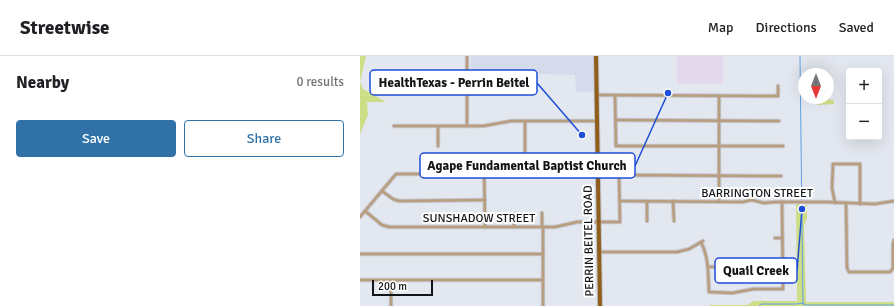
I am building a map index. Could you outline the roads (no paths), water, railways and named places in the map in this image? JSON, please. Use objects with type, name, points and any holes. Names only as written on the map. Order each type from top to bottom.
[{"type":"main road","name":"PERRIN BEITEL ROAD","points":[[596,56],[600,306]]},
{"type":"street","points":[[467,126],[468,56]]},
{"type":"street","points":[[597,96],[778,96],[778,86]]},
{"type":"street","points":[[615,95],[616,146],[782,146]]},
{"type":"street","points":[[719,96],[719,201]]},
{"type":"street","points":[[616,120],[779,121]]},
{"type":"street","points":[[394,126],[483,126],[506,121],[597,121]]},
{"type":"street","points":[[525,121],[525,156],[529,162],[542,164],[598,164]]},
{"type":"street","points":[[438,126],[438,146]]},
{"type":"street","points":[[484,160],[485,227]]},
{"type":"street","points":[[835,203],[832,188],[833,164],[860,164],[860,204]]},
{"type":"street","points":[[360,217],[396,174],[484,174]]},
{"type":"street","points":[[620,201],[619,175],[781,176]]},
{"type":"street","points":[[382,190],[393,199],[399,201],[485,200]]},
{"type":"street","name":"BARRINGTON STREET","points":[[620,201],[742,202],[752,200],[764,203],[806,202],[875,204],[894,200]]},
{"type":"street","name":"SUNSHADOW STREET","points":[[365,211],[382,225],[389,227],[542,227],[559,226],[577,222],[620,222],[620,201]]},
{"type":"street","points":[[647,201],[647,221]]},
{"type":"street","points":[[673,201],[674,221]]},
{"type":"street","points":[[599,252],[677,252],[689,249],[702,242],[707,257],[709,292],[727,293],[754,289],[783,289],[782,202]]},
{"type":"street","points":[[846,203],[847,268],[849,272],[891,271],[893,267],[892,244],[894,240]]},
{"type":"street","points":[[542,213],[543,306]]},
{"type":"street","points":[[514,214],[514,227]]},
{"type":"street","points":[[775,238],[782,238]]},
{"type":"street","points":[[360,254],[543,254]]},
{"type":"street","points":[[708,267],[750,264],[783,264]]},
{"type":"street","points":[[360,280],[543,280]]},
{"type":"street","points":[[391,280],[391,306]]},
{"type":"waterway","points":[[800,56],[803,305]]},
{"type":"waterway","points":[[759,306],[761,304],[803,303]]},
{"type":"waterway","points":[[804,303],[805,305],[894,305]]},
{"type":"place","name":"Agape Fundamental Baptist Church","points":[[668,93]]},
{"type":"place","name":"HealthTexas - Perrin Beitel","points":[[582,135]]},
{"type":"place","name":"Quail Creek","points":[[802,209]]}]
